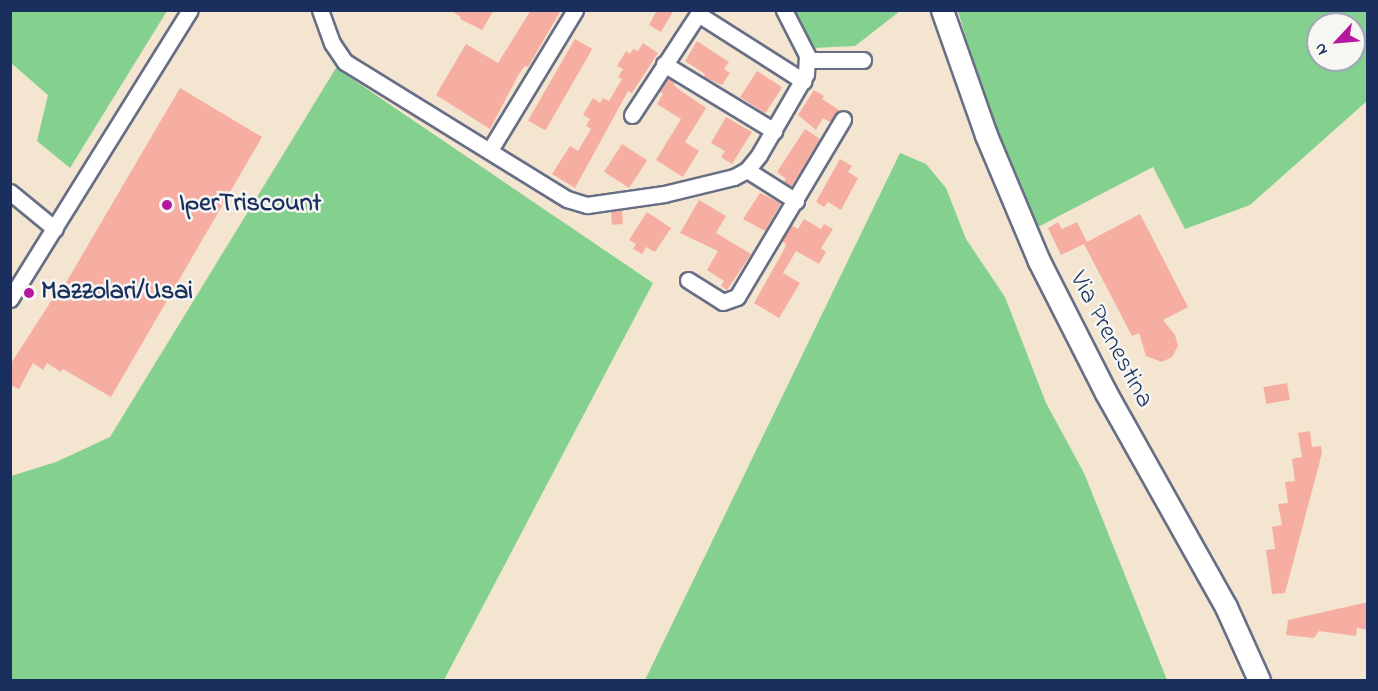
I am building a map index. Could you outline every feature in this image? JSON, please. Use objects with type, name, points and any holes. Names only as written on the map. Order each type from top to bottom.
[{"type":"main road","name":"Via Prenestina","points":[[942,10],[986,135],[1039,261],[1111,401],[1226,607],[1259,681]]},
{"type":"street","points":[[10,299],[190,10]]},
{"type":"street","points":[[320,10],[332,43],[345,62],[567,199],[586,206],[664,194],[734,177],[747,170],[774,131],[803,81],[807,60],[784,10]]},
{"type":"street","points":[[490,150],[575,10]]},
{"type":"street","points":[[632,115],[698,14],[803,81]]},
{"type":"street","points":[[807,60],[863,60]]},
{"type":"street","points":[[664,64],[774,131]]},
{"type":"street","points":[[687,280],[723,302],[734,300],[796,201],[843,119]]},
{"type":"street","points":[[747,170],[796,201]]},
{"type":"street","points":[[10,192],[55,229]]},
{"type":"green space","points":[[11,10],[167,11],[70,168],[37,141],[48,95],[11,63]]},
{"type":"green space","points":[[794,11],[900,11],[855,46],[813,48]]},
{"type":"green space","points":[[958,11],[1367,11],[1367,101],[1250,205],[1185,229],[1153,167],[1038,227],[982,92]]},
{"type":"green space","points":[[336,68],[653,283],[444,680],[11,680],[11,476],[56,462],[110,437]]},
{"type":"green space","points":[[900,153],[926,164],[946,188],[966,239],[1005,297],[1046,403],[1084,473],[1167,680],[645,680]]},
{"type":"building","points":[[450,10],[494,10],[482,30],[460,19],[461,17]]},
{"type":"building","points":[[531,10],[561,10],[528,67],[525,66],[519,74],[490,129],[436,95],[466,44],[498,63]]},
{"type":"building","points":[[657,10],[674,10],[661,32],[649,25]]},
{"type":"building","points":[[575,39],[592,49],[545,130],[528,120]]},
{"type":"building","points":[[697,41],[729,62],[724,69],[730,73],[722,85],[704,77],[705,74],[685,61]]},
{"type":"building","points":[[643,43],[658,53],[632,93],[628,91],[575,188],[552,174],[570,146],[578,151],[591,129],[586,126],[590,119],[583,115],[593,98],[600,103],[603,98],[609,101],[622,79],[618,77],[623,69],[617,66],[626,51],[630,54],[633,49],[638,51]]},
{"type":"building","points":[[757,71],[782,87],[765,113],[740,97]]},
{"type":"building","points":[[668,78],[675,82],[674,85],[681,91],[706,108],[685,142],[699,151],[683,177],[656,160],[681,119],[657,104],[663,94],[659,91]]},
{"type":"building","name":"IperTriscount","points":[[180,88],[262,137],[111,397],[63,369],[61,372],[47,363],[43,370],[33,363],[19,389],[10,385],[10,365],[62,284],[64,286]]},
{"type":"building","points":[[814,90],[824,96],[822,99],[839,110],[830,122],[823,118],[816,130],[798,115]]},
{"type":"building","points":[[726,117],[752,132],[732,164],[721,157],[725,151],[711,143]]},
{"type":"building","points":[[805,129],[820,139],[791,187],[784,182],[786,179],[777,172]]},
{"type":"building","points":[[622,144],[647,160],[629,188],[604,172]]},
{"type":"building","points":[[840,159],[852,166],[848,172],[858,178],[841,210],[828,202],[824,207],[816,202]]},
{"type":"building","points":[[760,193],[781,203],[765,231],[743,219]]},
{"type":"building","points":[[699,200],[726,216],[716,233],[751,254],[727,290],[721,286],[724,281],[707,270],[718,251],[680,233]]},
{"type":"building","points":[[622,211],[623,224],[612,225],[611,212]]},
{"type":"building","points":[[647,212],[671,228],[655,252],[646,247],[642,254],[633,249],[636,244],[629,240]]},
{"type":"building","points":[[1140,214],[1188,307],[1163,320],[1175,335],[1178,346],[1172,357],[1162,362],[1146,356],[1139,333],[1132,336],[1084,244],[1061,255],[1048,228],[1058,222],[1062,229],[1077,222],[1087,242]]},
{"type":"building","points":[[804,219],[821,229],[824,224],[833,229],[821,248],[826,252],[819,264],[796,251],[783,273],[800,283],[779,318],[754,303],[785,248],[786,244],[782,241],[791,225],[798,229]]},
{"type":"building","points":[[1287,383],[1290,400],[1266,404],[1263,387]]},
{"type":"building","points":[[1310,431],[1312,447],[1321,446],[1322,453],[1285,593],[1272,594],[1266,550],[1275,549],[1272,527],[1282,525],[1278,504],[1288,503],[1285,482],[1295,481],[1292,459],[1302,457],[1298,433]]},
{"type":"building","points":[[1368,602],[1368,630],[1357,628],[1356,636],[1319,631],[1314,638],[1286,635],[1288,620]]},
{"type":"place","name":"IperTriscount","points":[[167,205]]},
{"type":"place","name":"Mazzolari/Usai","points":[[29,293]]}]
